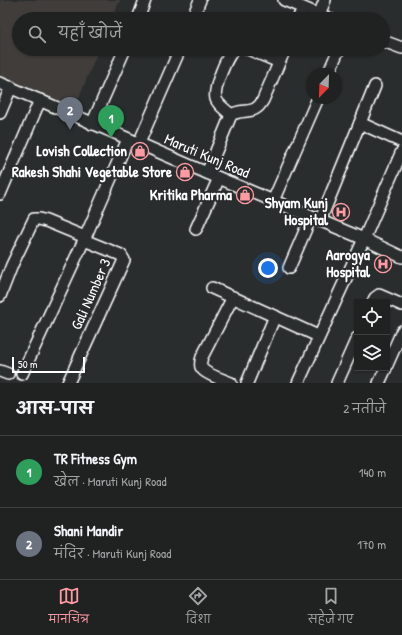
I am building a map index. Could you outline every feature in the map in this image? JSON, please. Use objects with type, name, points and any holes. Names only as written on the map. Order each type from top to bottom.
[{"type":"street","points":[[141,12],[146,0]]},
{"type":"street","points":[[195,12],[200,0]]},
{"type":"street","points":[[284,0],[314,12]]},
{"type":"street","points":[[320,12],[325,0]]},
{"type":"street","points":[[301,12],[303,8]]},
{"type":"street","points":[[390,43],[402,48]]},
{"type":"street","points":[[92,124],[122,56]]},
{"type":"street","points":[[139,143],[177,56]]},
{"type":"street","points":[[230,56],[219,80],[215,94],[219,104],[231,115]]},
{"type":"street","points":[[265,56],[279,62]]},
{"type":"street","points":[[207,173],[231,115],[258,108],[263,100],[282,56]]},
{"type":"street","points":[[331,68],[336,56]]},
{"type":"street","name":"Maruti Kunj Road","points":[[0,83],[92,124],[364,239],[402,257]]},
{"type":"street","points":[[288,268],[316,219],[360,123],[375,86]]},
{"type":"street","points":[[0,113],[11,87]]},
{"type":"street","points":[[1,188],[40,100]]},
{"type":"street","points":[[273,201],[315,104]]},
{"type":"street","points":[[360,123],[402,142]]},
{"type":"street","points":[[22,374],[128,139]]},
{"type":"street","points":[[298,383],[318,336],[364,239],[402,151]]},
{"type":"street","points":[[196,229],[219,178]]},
{"type":"street","points":[[0,296],[12,265],[34,219],[46,221],[84,238]]},
{"type":"street","name":"Gali Number 3","points":[[68,383],[124,260],[122,256],[84,238]]},
{"type":"street","points":[[212,288],[318,336]]},
{"type":"street","points":[[374,299],[379,295],[388,299]]},
{"type":"street","points":[[224,382],[207,373],[201,367],[201,363],[202,357],[233,297]]},
{"type":"street","points":[[390,300],[402,305]]},
{"type":"street","points":[[247,383],[275,316]]},
{"type":"street","points":[[390,358],[402,331]]},
{"type":"street","points":[[337,383],[354,345]]},
{"type":"street","points":[[379,383],[385,371]]},
{"type":"shaded area","points":[[0,0],[120,0],[115,12],[12,12],[12,56],[96,56],[74,109],[0,78]]},
{"type":"place","name":"Shani Mandir","points":[[70,130]]},
{"type":"place","name":"TR Fitness Gym","points":[[111,138]]},
{"type":"place","name":"Lovish Collection","points":[[140,151]]},
{"type":"place","name":"Rakesh Shahi Vegetable Store","points":[[185,172]]},
{"type":"place","name":"Kritika Pharma","points":[[245,195]]},
{"type":"place","name":"Shyam Kunj Hospital","points":[[341,212]]},
{"type":"place","name":"Aarogya Hospital","points":[[383,264]]}]
